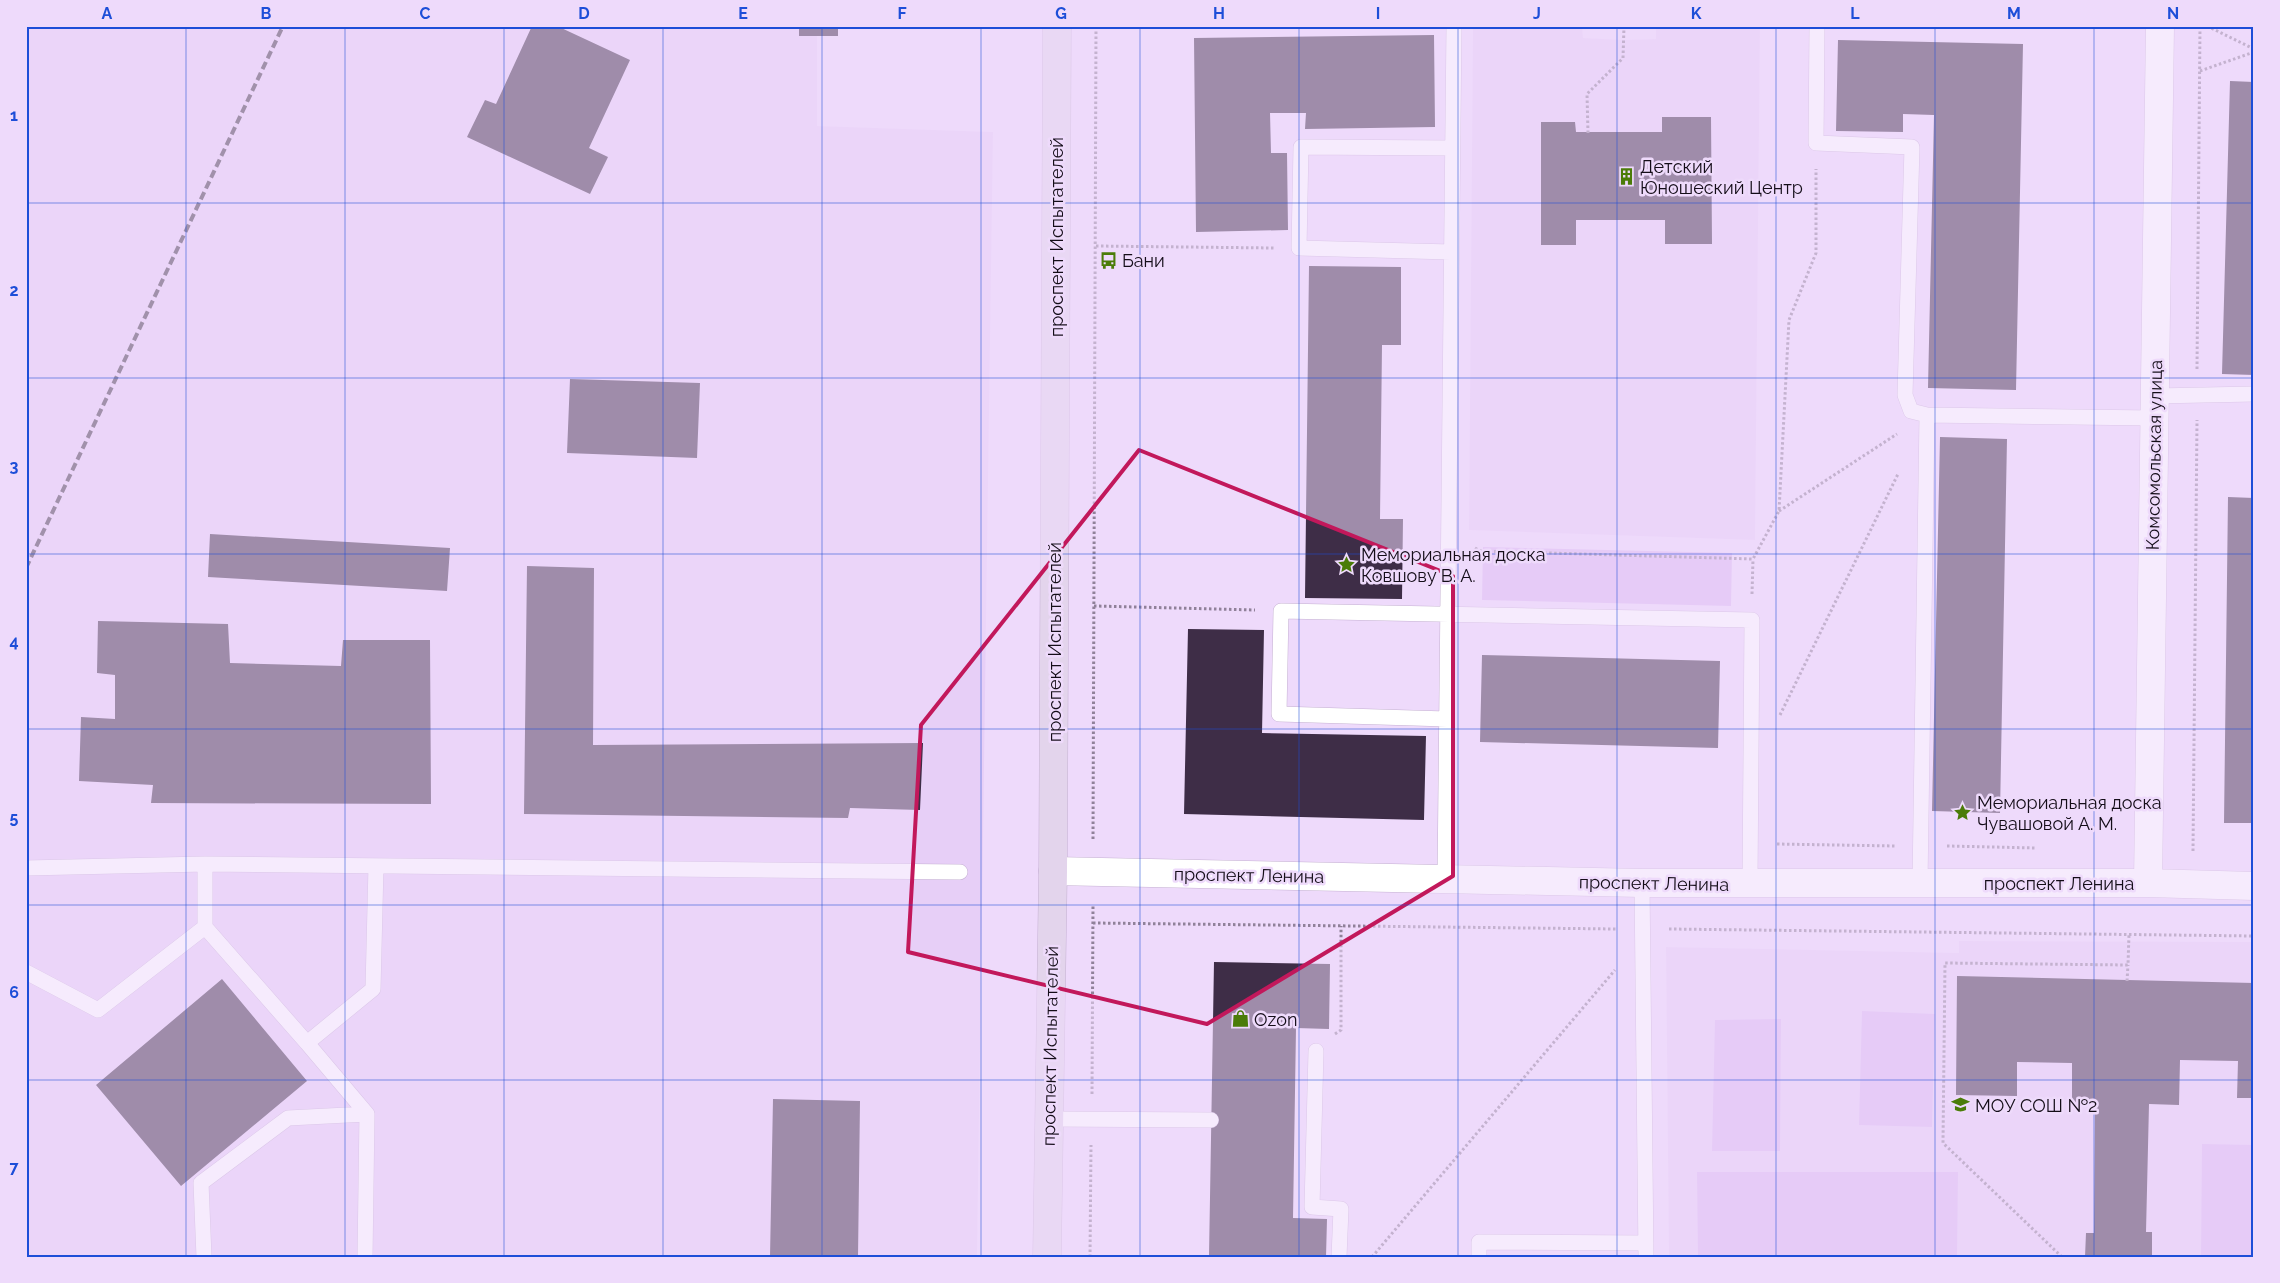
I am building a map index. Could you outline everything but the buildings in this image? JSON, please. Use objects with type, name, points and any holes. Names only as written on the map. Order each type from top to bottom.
[{"type":"main road","name":"проспект Испытателей","points":[[1047,1257],[1053,871],[1057,26]]},
{"type":"street","name":"Комсомольская улица","points":[[2148,883],[2160,26]]},
{"type":"street","name":"проспект Ленина","points":[[1053,871],[1642,883],[2148,883],[2254,886]]},
{"type":"lane","points":[[1445,879],[1454,26]]},
{"type":"lane","points":[[1817,26],[1816,143],[1912,146],[1905,395],[1911,411],[1927,415],[2155,407],[2197,396],[2254,394]]},
{"type":"lane","points":[[1451,252],[1299,248],[1301,147],[1452,148]]},
{"type":"lane","points":[[1920,883],[1927,415]]},
{"type":"lane","points":[[1446,719],[1279,714],[1281,611],[1752,620],[1750,884]]},
{"type":"lane","points":[[205,864],[205,927],[367,1114],[365,1257]]},
{"type":"lane","points":[[26,868],[205,864],[960,872]]},
{"type":"lane","points":[[306,1043],[373,989],[376,866]]},
{"type":"lane","points":[[1479,1257],[1479,1242],[1646,1250],[1642,883]]},
{"type":"lane","points":[[26,972],[98,1010],[205,927]]},
{"type":"lane","points":[[1316,1051],[1312,1207],[1341,1209],[1339,1257]]},
{"type":"lane","points":[[204,1257],[201,1183],[288,1118],[367,1114]]},
{"type":"lane","points":[[1049,1119],[1211,1120]]},
{"type":"path","points":[[1090,1257],[1096,26]]},
{"type":"path","points":[[1588,133],[1586,94],[1623,58],[1624,26]]},
{"type":"path","points":[[2193,884],[2200,26]]},
{"type":"path","points":[[2207,26],[2254,50]]},
{"type":"path","points":[[2200,72],[2254,50]]},
{"type":"path","points":[[1752,620],[1753,559],[1779,511],[1789,320],[1816,253],[1816,143]]},
{"type":"path","points":[[1096,246],[1299,248]]},
{"type":"path","points":[[1779,511],[1927,415]]},
{"type":"path","points":[[1777,719],[1901,468]]},
{"type":"path","points":[[1448,533],[1480,551],[1753,559]]},
{"type":"path","points":[[1094,606],[1281,611]]},
{"type":"path","points":[[1750,843],[2038,848]]},
{"type":"path","points":[[2149,850],[2202,850]]},
{"type":"path","points":[[1093,923],[1341,926],[1642,934],[2129,934],[2254,936]]},
{"type":"path","points":[[1316,1051],[1341,1030],[1341,926]]},
{"type":"path","points":[[1372,1257],[1642,934]]},
{"type":"path","points":[[2127,980],[2129,934]]},
{"type":"path","points":[[2062,1257],[1943,1143],[1945,963],[2128,966]]},
{"type":"highlighted area","points":[[1139,450],[1453,576],[1453,876],[1207,1024],[908,952],[921,725]]},
{"type":"shaded area","points":[[26,26],[799,26],[799,36],[817,36],[817,126],[993,132],[977,1257],[26,1257]]},
{"type":"shaded area","points":[[1473,26],[1582,26],[1583,38],[1624,40],[1656,39],[1656,26],[1760,26],[1755,540],[1469,530]]},
{"type":"shaded area","points":[[1483,547],[1732,553],[1731,606],[1482,600]]},
{"type":"shaded area","name":"МОУ СОШ №2","points":[[1959,941],[2254,942],[2254,1257],[1669,1257],[1666,947],[1959,953]]},
{"type":"shaded area","points":[[1862,1011],[1935,1014],[1932,1127],[1859,1125]]},
{"type":"shaded area","points":[[1781,1019],[1780,1151],[1712,1151],[1715,1020]]},
{"type":"shaded area","points":[[2202,1144],[2254,1145],[2254,1257],[2201,1257]]},
{"type":"shaded area","points":[[1697,1172],[1958,1172],[1957,1257],[1698,1257]]},
{"type":"railway","points":[[26,568],[283,26]]},
{"type":"place","name":"Детский Юношеский Центр","points":[[1626,176]]},
{"type":"place","name":"Бани","points":[[1108,260]]},
{"type":"place","name":"Мемориальная доска Ковшову В. А.","points":[[1347,564]]},
{"type":"place","name":"Мемориальная доска Чувашовой А. М.","points":[[1963,812]]},
{"type":"place","name":"Ozon","points":[[1240,1019]]},
{"type":"place","name":"МОУ СОШ №2","points":[[1961,1105]]}]
